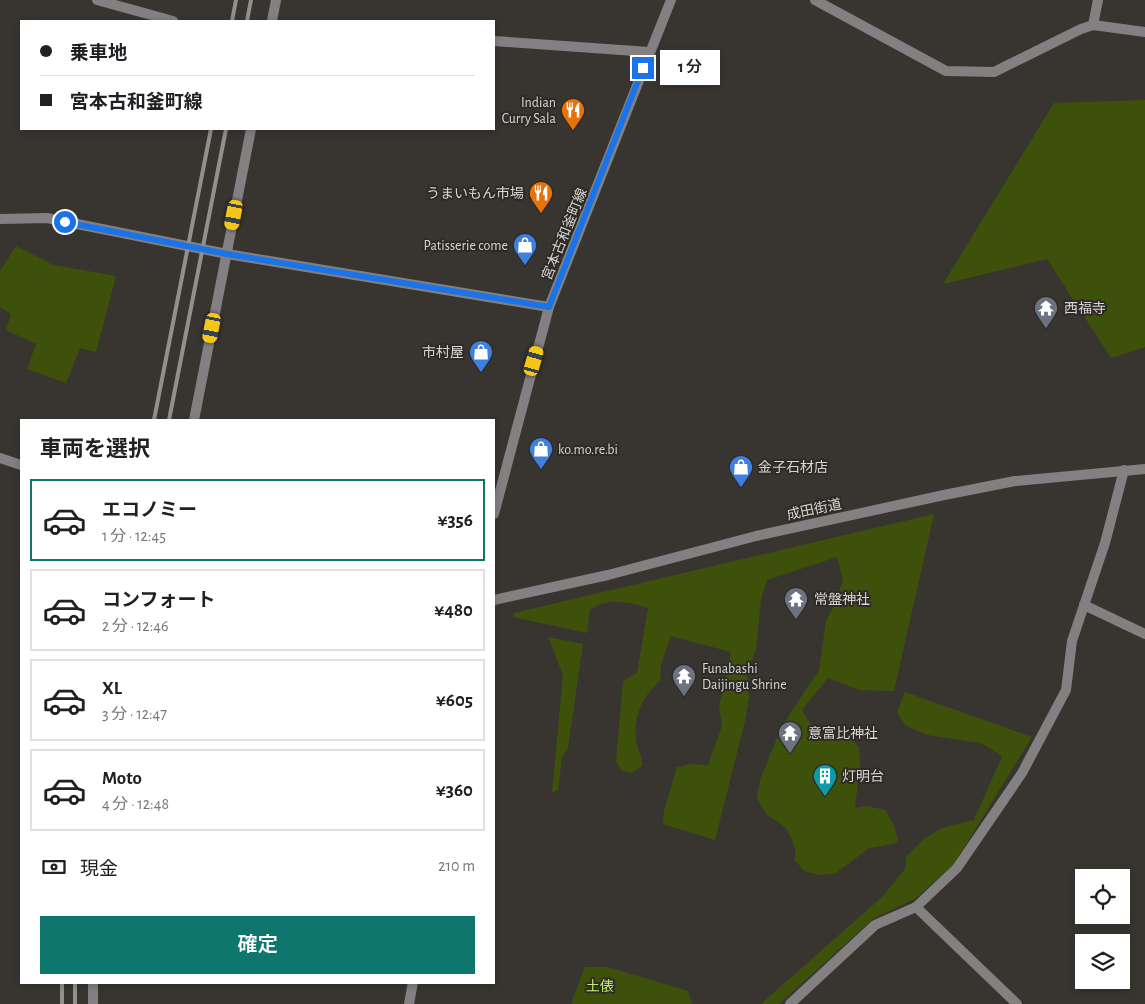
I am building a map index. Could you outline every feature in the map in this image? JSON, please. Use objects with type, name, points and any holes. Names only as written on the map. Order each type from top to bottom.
[{"type":"street","points":[[96,0],[169,20]]},
{"type":"street","points":[[272,20],[276,0]]},
{"type":"street","name":"宮本古和釜町線","points":[[495,510],[549,307],[671,0]]},
{"type":"street","points":[[815,0],[946,71],[994,72],[1082,29],[1093,26],[1145,32]]},
{"type":"street","points":[[1093,26],[1098,0]]},
{"type":"street","points":[[495,42],[649,52]]},
{"type":"street","points":[[194,419],[251,130]]},
{"type":"street","points":[[0,220],[47,218],[227,254],[549,307]]},
{"type":"street","points":[[0,458],[20,465]]},
{"type":"street","name":"成田街道","points":[[495,600],[608,575],[756,536],[1015,480],[1145,469]]},
{"type":"street","points":[[790,1004],[875,925],[916,907],[957,868],[1022,773],[1066,690],[1072,641],[1105,543],[1124,470]]},
{"type":"street","points":[[1084,605],[1145,634]]},
{"type":"street","points":[[916,907],[1018,1004]]},
{"type":"street","points":[[93,984],[93,1004]]},
{"type":"street","points":[[409,1004],[413,984]]},
{"type":"green space","points":[[1145,100],[1145,347],[1111,358],[1047,259],[943,284],[1054,103]]},
{"type":"green space","points":[[16,246],[53,265],[116,276],[96,352],[80,348],[66,383],[27,369],[36,344],[6,330],[11,314],[0,307],[0,271]]},
{"type":"green space","points":[[934,514],[894,691],[859,690],[828,678],[802,710],[813,728],[836,735],[849,735],[859,748],[860,765],[855,808],[867,806],[885,810],[894,825],[898,841],[893,844],[869,848],[836,873],[821,875],[804,871],[795,860],[795,847],[790,835],[784,826],[767,815],[757,799],[760,780],[782,726],[819,670],[826,621],[843,580],[837,557],[767,580],[761,599],[756,650],[747,673],[749,697],[745,721],[715,840],[663,824],[664,811],[677,767],[692,764],[708,765],[722,726],[719,706],[731,652],[671,636],[661,664],[660,681],[640,707],[635,731],[642,766],[631,773],[621,770],[616,761],[623,681],[637,673],[648,608],[618,602],[604,603],[590,610],[587,633],[513,617],[514,613]]},
{"type":"green space","points":[[548,637],[583,644],[568,748],[562,758],[558,790],[552,793],[563,675]]},
{"type":"green space","points":[[905,692],[1032,737],[954,864],[916,898],[873,919],[779,1004],[761,1004],[882,897],[905,869],[906,857],[925,838],[942,828],[974,820],[1002,756],[981,743],[927,735],[905,725],[897,712]]},
{"type":"green space","name":"土俵","points":[[585,967],[608,967],[688,991],[692,1004],[571,1004]]},
{"type":"railway","points":[[232,20],[236,0]]},
{"type":"railway","points":[[247,20],[251,0]]},
{"type":"railway","points":[[154,419],[211,130]]},
{"type":"railway","points":[[169,419],[226,130]]},
{"type":"railway","points":[[62,984],[62,1004]]},
{"type":"railway","points":[[75,984],[75,1004]]},
{"type":"place","name":"Indian Curry Sala","points":[[573,131]]},
{"type":"place","name":"うまいもん市場","points":[[541,214]]},
{"type":"place","name":"Patisserie come","points":[[525,266]]},
{"type":"place","name":"西福寺","points":[[1046,329]]},
{"type":"place","name":"市村屋","points":[[481,373]]},
{"type":"place","name":"ko.mo.re.bi","points":[[541,470]]},
{"type":"place","name":"金子石材店","points":[[741,488]]},
{"type":"place","name":"常盤神社","points":[[796,620]]},
{"type":"place","name":"Funabashi Daijingu Shrine","points":[[684,697]]},
{"type":"place","name":"意富比神社","points":[[790,754]]},
{"type":"place","name":"灯明台","points":[[825,797]]},
{"type":"route","points":[[65,222],[227,254],[549,307],[617,140],[643,68]]}]
